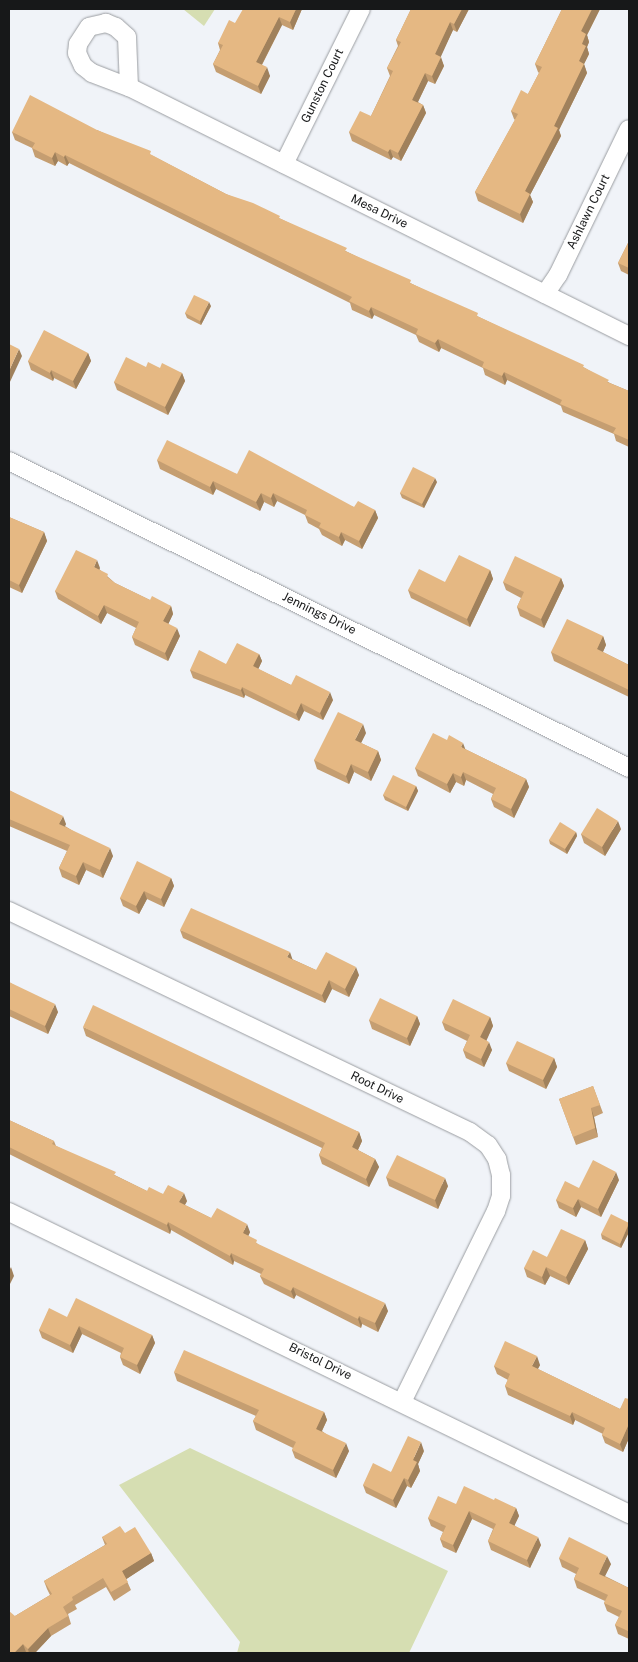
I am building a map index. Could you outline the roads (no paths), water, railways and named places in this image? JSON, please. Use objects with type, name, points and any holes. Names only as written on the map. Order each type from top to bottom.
[{"type":"street","name":"Gunston Court","points":[[284,164],[361,9]]},
{"type":"street","name":"Mesa Drive","points":[[129,87],[629,336]]},
{"type":"street","name":"Ashlawn Court","points":[[545,294],[558,275],[629,129]]},
{"type":"street","name":"Jennings Drive","points":[[9,461],[629,768]]},
{"type":"street","name":"Root Drive","points":[[9,911],[470,1132],[488,1145],[497,1159],[501,1174],[501,1196],[496,1211],[402,1402]]},
{"type":"street","name":"Bristol Drive","points":[[9,1212],[629,1514]]}]
